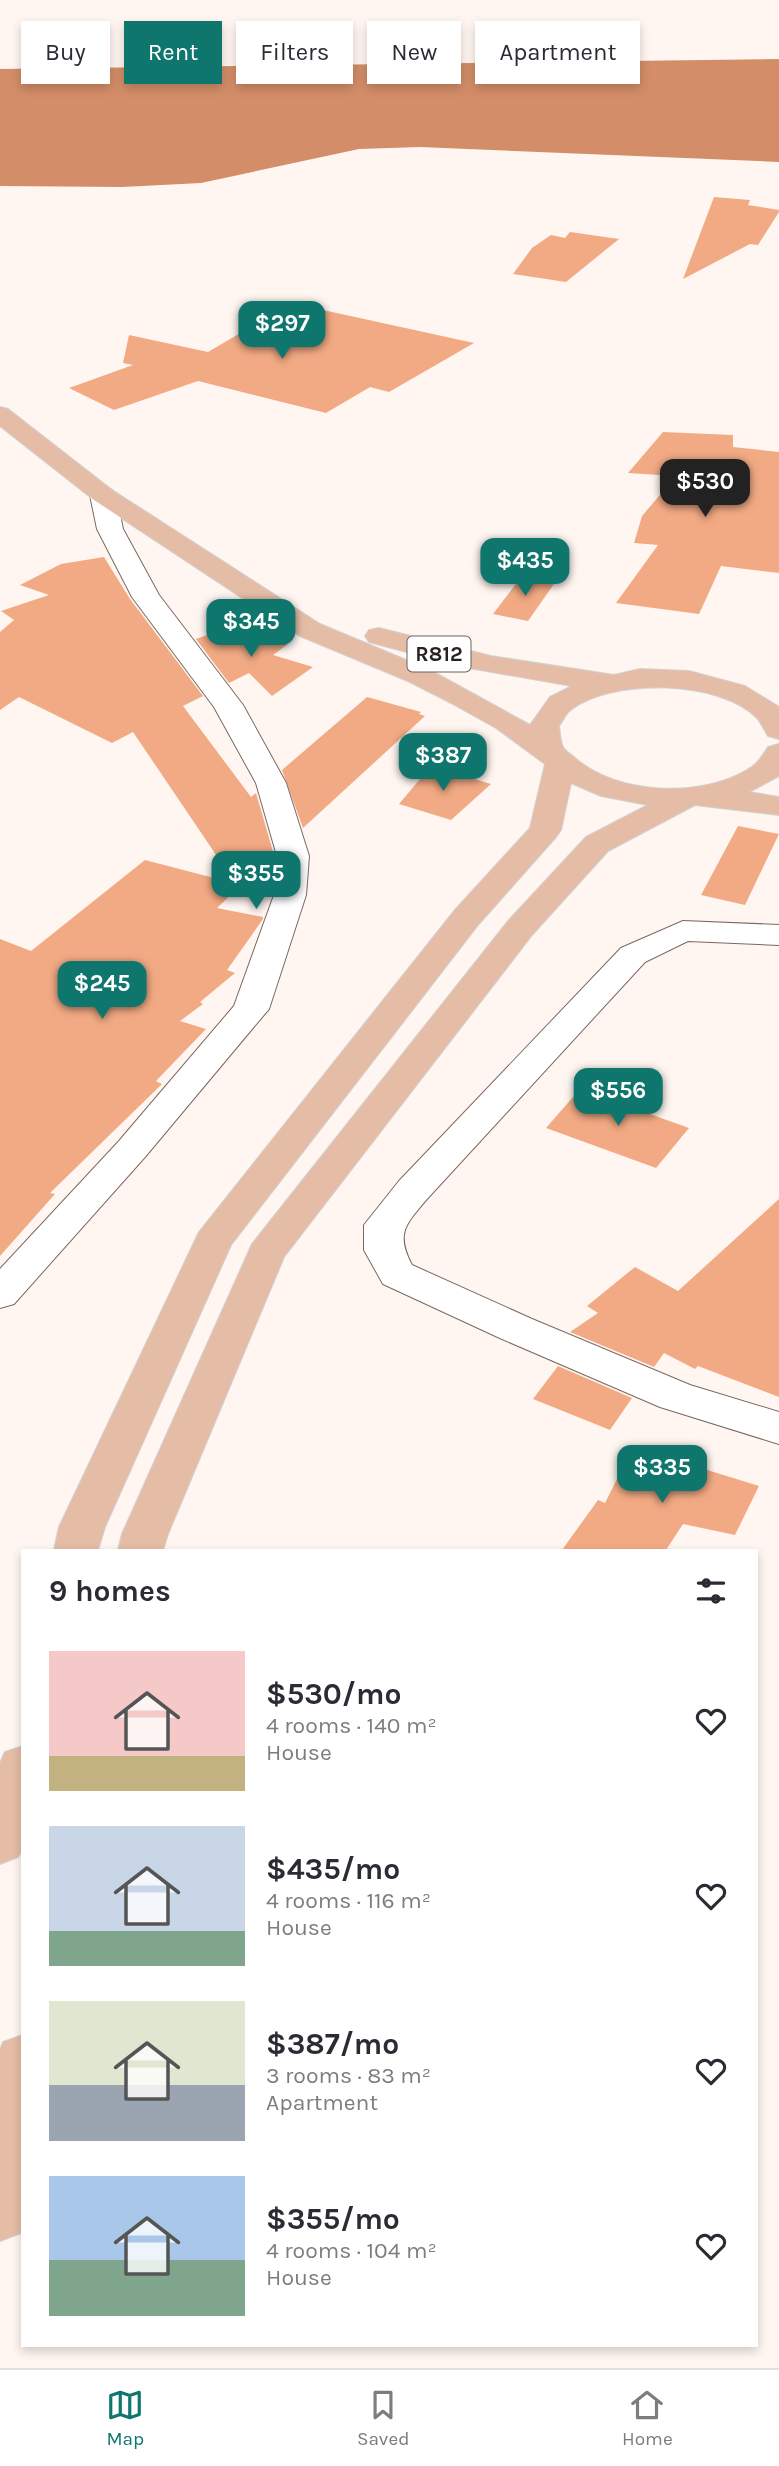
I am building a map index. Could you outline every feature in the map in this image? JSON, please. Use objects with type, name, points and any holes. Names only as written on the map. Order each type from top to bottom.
[{"type":"main road","name":"R812","points":[[0,414],[103,495],[310,630],[420,676],[461,697],[506,722],[555,756],[575,774],[612,789],[657,797],[695,796],[779,806]]},
{"type":"main road","name":"R812","points":[[270,602],[443,655],[541,674],[612,682]]},
{"type":"main road","name":"R812","points":[[555,756],[544,726],[561,703],[589,689],[612,682],[640,678],[689,680],[735,692],[775,720]]},
{"type":"main road","name":"R812","points":[[695,796],[748,783],[776,762],[779,753]]},
{"type":"main road","points":[[76,1549],[82,1527],[213,1241],[466,918],[545,830],[555,756]]},
{"type":"main road","points":[[141,1549],[145,1534],[266,1254],[528,919],[597,844],[695,796]]},
{"type":"main road","points":[[0,1843],[21,1775]]},
{"type":"main road","points":[[0,2213],[21,2073]]},
{"type":"street","points":[[0,1294],[132,1149],[251,1009],[289,895],[293,856],[271,783],[228,705],[146,597],[110,529],[103,495]]},
{"type":"street","points":[[779,936],[682,931],[633,955],[412,1190],[384,1225],[384,1250],[397,1274],[505,1324],[675,1396],[779,1428]]},
{"type":"shaded area","points":[[779,59],[779,162],[420,147],[359,149],[201,183],[122,187],[0,186],[0,69],[21,69],[21,84],[110,84],[110,68],[124,67],[124,84],[222,84],[222,66],[236,66],[236,84],[353,84],[353,64],[367,64],[367,84],[461,84],[461,63],[475,63],[475,84],[640,84],[640,61]]},
{"type":"building","points":[[714,197],[750,200],[748,205],[779,212],[758,245],[750,244],[683,279]]},
{"type":"building","points":[[570,232],[619,239],[566,282],[513,274],[532,248],[551,235],[565,238]]},
{"type":"building","points":[[291,303],[474,343],[389,392],[370,387],[326,413],[198,381],[114,410],[69,388],[133,365],[123,363],[129,335],[208,352]]},
{"type":"building","points":[[663,432],[733,435],[733,447],[779,452],[779,573],[721,566],[699,614],[616,603],[658,545],[634,543],[642,516],[676,476],[628,473]]},
{"type":"building","points":[[104,557],[130,599],[203,696],[183,706],[251,797],[256,793],[274,855],[247,880],[233,880],[133,732],[112,743],[19,697],[0,710],[0,632],[14,620],[1,611],[49,595],[20,585],[61,564]]},
{"type":"building","points":[[522,576],[556,581],[528,621],[493,614]]},
{"type":"building","points":[[229,627],[288,644],[273,655],[313,667],[272,696],[249,673],[229,683],[196,639]]},
{"type":"building","points":[[367,697],[421,712],[419,714],[425,716],[303,828],[282,770]]},
{"type":"building","points":[[431,766],[491,784],[451,820],[399,804]]},
{"type":"building","points":[[738,826],[779,834],[745,905],[701,895]]},
{"type":"building","points":[[145,860],[241,885],[217,908],[263,919],[227,970],[235,973],[200,1002],[203,1004],[180,1021],[206,1029],[156,1081],[162,1084],[50,1193],[55,1194],[0,1256],[0,939],[31,951]]},
{"type":"building","points":[[580,1089],[689,1128],[656,1168],[546,1128]]},
{"type":"building","points":[[779,1199],[779,1397],[698,1366],[695,1369],[664,1353],[654,1367],[570,1332],[598,1313],[587,1306],[635,1267],[678,1291]]},
{"type":"building","points":[[558,1366],[632,1398],[610,1430],[533,1399]]},
{"type":"building","points":[[633,1447],[759,1486],[735,1535],[683,1524],[667,1549],[563,1549],[598,1500],[605,1503]]}]
